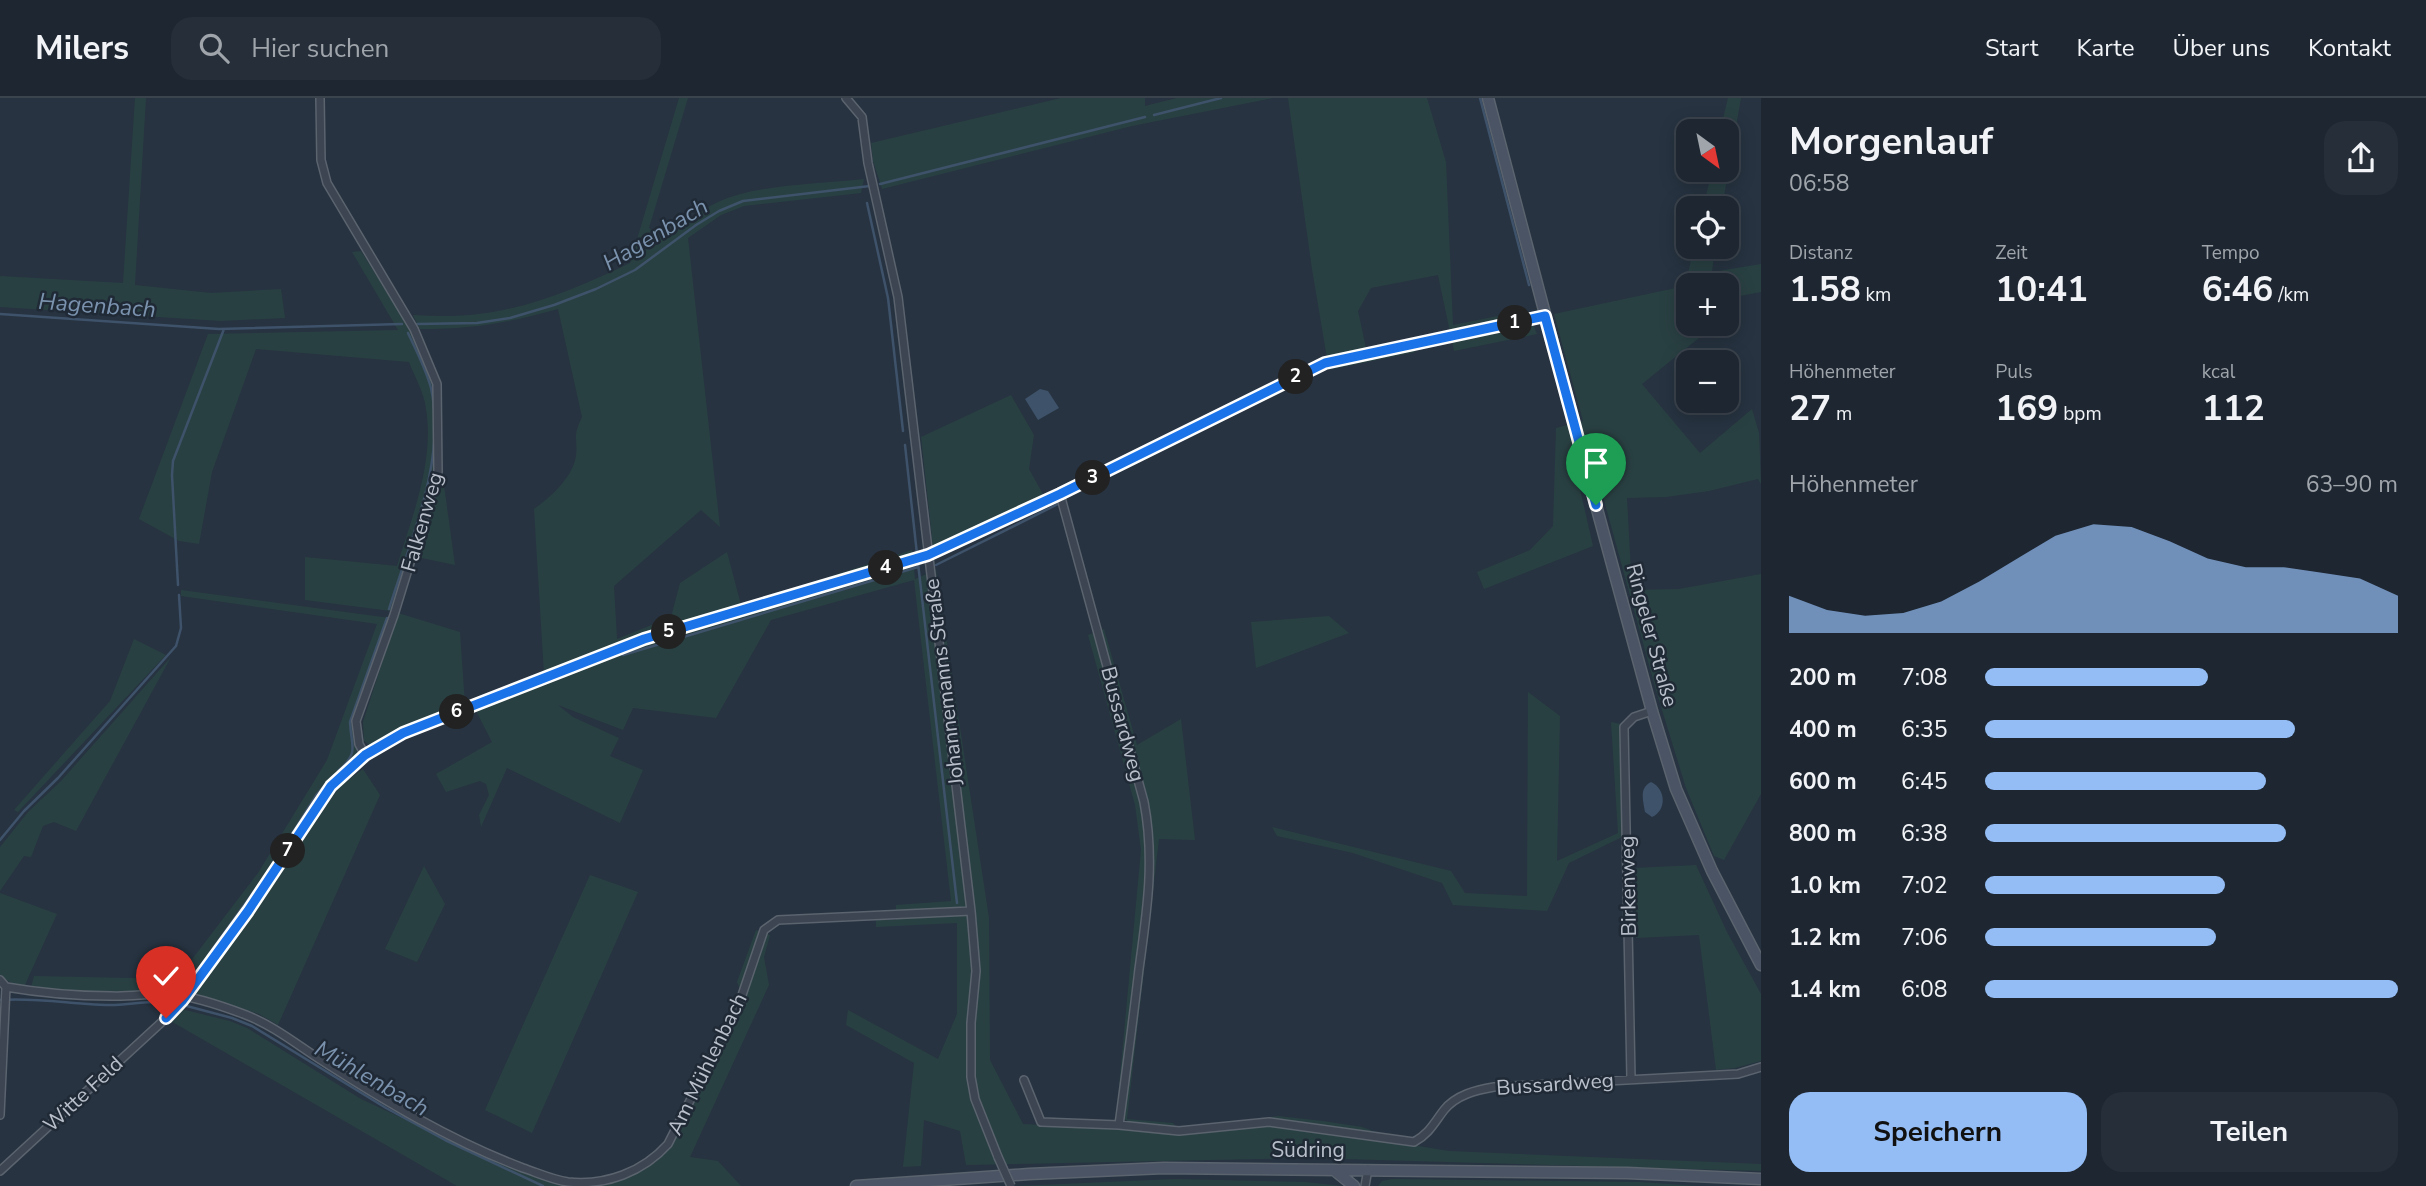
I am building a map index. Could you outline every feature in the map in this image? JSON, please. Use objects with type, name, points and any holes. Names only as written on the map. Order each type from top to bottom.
[{"type":"main road","name":"Ringeler Straße","points":[[1488,98],[1652,711],[1676,789],[1712,871],[1761,965]]},
{"type":"main road","name":"Südring","points":[[856,1186],[1164,1168],[1627,1173],[1761,1179]]},
{"type":"main road","points":[[1334,1170],[1354,1186]]},
{"type":"street","name":"Falkenweg","points":[[320,98],[321,160],[327,183],[414,329],[437,384],[438,472],[391,625],[356,722],[359,744],[365,755]]},
{"type":"street","name":"Johannemanns Straße","points":[[846,98],[862,117],[867,163],[898,297],[971,911],[976,971],[971,1023],[971,1077],[975,1099],[1011,1186]]},
{"type":"street","name":"Witte Feld","points":[[0,1171],[166,1018],[185,997],[248,911],[331,786],[365,755],[403,733],[644,639],[928,555],[1060,494],[1325,363],[1545,316]]},
{"type":"street","name":"Bussardweg","points":[[1060,494],[1150,830],[1147,905],[1119,1125]]},
{"type":"street","name":"Birkenweg","points":[[1631,1078],[1624,727],[1634,717],[1652,711]]},
{"type":"street","name":"Am Mühlenbach","points":[[6,987],[39,992],[112,996],[170,994],[246,1015],[270,1027],[383,1098],[461,1140],[508,1162],[565,1182],[592,1182],[629,1173],[657,1156],[668,1144],[739,1004],[764,930],[778,920],[971,911]]},
{"type":"street","points":[[0,979],[6,987],[0,1115]]},
{"type":"street","name":"Bussardweg","points":[[1024,1080],[1041,1122],[1119,1125],[1179,1132],[1269,1122],[1414,1142],[1427,1135],[1446,1107],[1475,1091],[1494,1087],[1738,1073],[1761,1067]]},
{"type":"street","points":[[1365,1186],[1368,1169]]},
{"type":"green space","points":[[135,98],[146,98],[135,285],[211,293],[281,289],[285,318],[221,321],[0,307],[0,276],[123,283]]},
{"type":"green space","points":[[679,98],[688,98],[649,228],[664,240],[704,210],[734,196],[770,188],[864,179],[861,193],[744,206],[721,215],[688,238],[720,527],[701,510],[614,586],[617,639],[671,617],[680,583],[727,552],[741,605],[912,550],[915,579],[936,570],[989,918],[990,1060],[1023,1124],[1126,1130],[1127,1120],[1116,1119],[1141,850],[1135,805],[1088,635],[1104,629],[1137,745],[1181,719],[1195,840],[1159,839],[1127,1119],[1173,1123],[1183,1135],[1222,1130],[1224,1123],[1278,1116],[1362,1127],[1412,1145],[1449,1151],[1761,1164],[1761,1171],[1309,1158],[966,1165],[960,1131],[924,1120],[921,1166],[903,1167],[914,1063],[846,1025],[848,1010],[938,1059],[957,1014],[957,923],[876,927],[876,920],[896,920],[896,905],[951,901],[914,580],[771,620],[716,718],[633,708],[623,730],[558,705],[573,717],[619,738],[610,756],[643,770],[620,823],[507,768],[481,827],[479,815],[489,795],[486,784],[480,781],[446,792],[436,774],[492,742],[475,709],[548,684],[544,674],[534,509],[554,493],[570,472],[576,456],[576,433],[582,417],[558,309],[490,324],[439,329],[420,329],[413,315],[470,315],[518,307],[575,288],[630,263]]},
{"type":"green space","points":[[1061,98],[1145,98],[1145,106],[1177,98],[1273,98],[1132,126],[882,189],[873,161],[871,143]]},
{"type":"green space","points":[[1288,98],[1427,98],[1446,162],[1453,325],[1527,310],[1537,334],[1454,351],[1438,275],[1371,288],[1358,311],[1366,348],[1406,342],[1416,352],[1329,370]]},
{"type":"green space","points":[[1728,98],[1741,98],[1737,119],[1723,119]]},
{"type":"green space","points":[[1709,182],[1726,182],[1724,196],[1706,196]]},
{"type":"green space","points":[[361,251],[412,334],[428,370],[437,416],[437,444],[427,501],[391,611],[305,600],[305,557],[397,566],[416,506],[428,444],[425,403],[409,362],[256,349],[212,472],[199,544],[179,541],[139,519],[208,334],[398,330],[352,252]]},
{"type":"green space","points":[[1691,259],[1714,259],[1712,272],[1761,264],[1761,292],[1739,296],[1739,273],[1688,273]]},
{"type":"green space","points":[[1676,288],[1676,336],[1713,336],[1699,338],[1684,350],[1676,350],[1676,357],[1642,384],[1700,453],[1752,409],[1759,433],[1761,484],[1758,479],[1709,491],[1666,497],[1627,498],[1632,590],[1679,589],[1761,574],[1761,794],[1724,860],[1714,856],[1686,788],[1655,687],[1592,456],[1577,476],[1593,546],[1484,589],[1477,572],[1530,550],[1553,526],[1556,428],[1583,421],[1554,314]]},
{"type":"green space","points":[[1011,395],[1034,435],[1029,469],[1044,496],[933,547],[921,437]]},
{"type":"green space","points":[[442,471],[455,565],[417,557]]},
{"type":"green space","points":[[181,590],[390,618],[354,721],[357,754],[327,785],[245,909],[182,992],[111,994],[35,990],[31,988],[34,976],[177,979],[258,873],[327,760],[377,624],[181,596]]},
{"type":"green space","points":[[398,613],[460,632],[465,705],[402,730],[371,746],[364,741],[363,722]]},
{"type":"green space","points":[[1329,616],[1349,633],[1256,668],[1251,622]]},
{"type":"green space","points":[[134,639],[166,655],[18,812],[14,810],[110,701]]},
{"type":"green space","points":[[171,657],[76,831],[54,822],[43,826],[31,857],[24,856],[0,891],[0,847],[28,812],[61,781]]},
{"type":"green space","points":[[1528,692],[1560,716],[1557,861],[1618,833],[1611,722],[1621,724],[1622,837],[1569,863],[1547,911],[1453,905],[1442,883],[1353,853],[1277,836],[1272,827],[1451,871],[1465,893],[1527,896]]},
{"type":"green space","points":[[363,769],[380,795],[278,1025],[259,1014],[196,994],[340,786]]},
{"type":"green space","points":[[1696,865],[1727,932],[1761,994],[1761,1061],[1735,1068],[1716,1070],[1699,935],[1636,938],[1635,868]]},
{"type":"green space","points":[[424,866],[445,904],[417,962],[385,949]]},
{"type":"green space","points":[[590,875],[638,892],[532,1133],[485,1110]]},
{"type":"green space","points":[[0,893],[57,914],[24,987],[0,976]]},
{"type":"green space","points":[[756,930],[770,935],[764,957],[769,985],[690,1157],[718,1161],[741,1186],[569,1186],[617,1179],[643,1169],[667,1149],[678,1135],[746,1003],[737,982]]},
{"type":"green space","points":[[181,1009],[247,1028],[361,1099],[486,1157],[568,1186],[457,1186],[169,1020]]},
{"type":"green space","points":[[1175,1179],[1305,1182],[1343,1186],[1015,1186]]},
{"type":"green space","points":[[1382,1181],[1639,1182],[1699,1186],[1378,1186]]},
{"type":"water","points":[[1040,389],[1048,391],[1059,408],[1038,420],[1025,399]]},
{"type":"water","points":[[1651,782],[1660,789],[1663,800],[1660,810],[1652,817],[1645,812],[1643,799],[1643,791]]},
{"type":"waterway","name":"Hagenbach","points":[[1154,115],[1221,98]]},
{"type":"waterway","points":[[1480,98],[1529,285]]},
{"type":"waterway","name":"Hagenbach","points":[[880,184],[1145,117]]},
{"type":"waterway","name":"Hagenbach","points":[[417,324],[477,323],[510,318],[554,305],[635,270],[696,225],[743,201],[870,186]]},
{"type":"waterway","points":[[867,203],[888,298],[903,431]]},
{"type":"waterway","name":"Hagenbach","points":[[0,314],[219,329],[402,324]]},
{"type":"waterway","points":[[178,585],[173,461],[224,329]]},
{"type":"waterway","points":[[389,609],[424,500],[434,443],[435,415],[431,388],[408,333]]},
{"type":"waterway","points":[[905,445],[917,554]]},
{"type":"waterway","points":[[936,565],[1058,504]]},
{"type":"waterway","points":[[918,563],[957,903]]},
{"type":"waterway","points":[[623,655],[918,567]]},
{"type":"waterway","points":[[0,840],[176,646],[181,628],[179,595]]},
{"type":"waterway","points":[[338,771],[352,754],[350,722],[387,618]]},
{"type":"waterway","points":[[191,979],[272,866],[317,794],[334,775]]},
{"type":"waterway","name":"Mühlenbach","points":[[0,1000],[115,1005],[175,1003]]},
{"type":"waterway","name":"Mühlenbach","points":[[183,1005],[252,1026],[386,1108],[445,1140],[543,1186]]},
{"type":"route","points":[[166,1018],[177,1008],[248,911],[331,786],[365,755],[403,733],[644,639],[928,555],[1060,494],[1325,363],[1545,316],[1596,505]]}]
